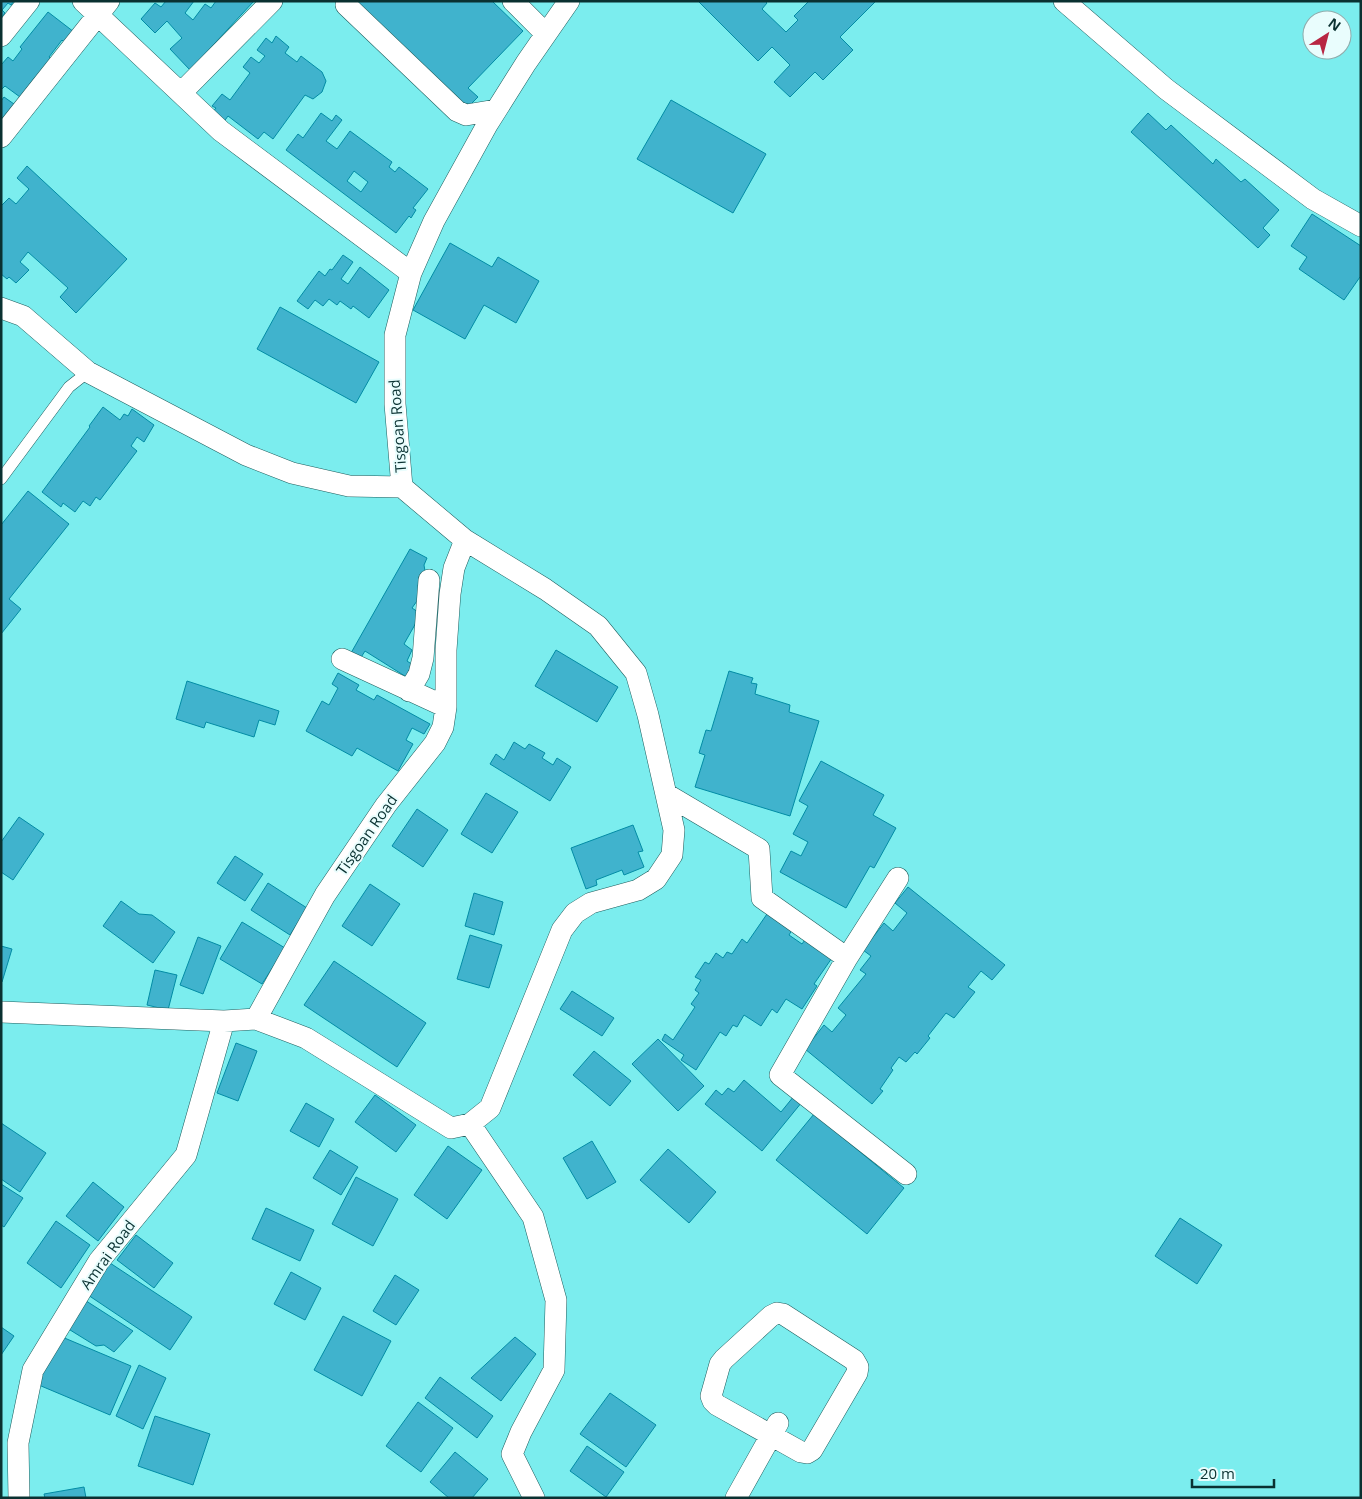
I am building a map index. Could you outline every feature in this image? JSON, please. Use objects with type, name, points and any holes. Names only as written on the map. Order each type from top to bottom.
[{"type":"street","points":[[1,36],[29,1]]},
{"type":"street","points":[[83,1],[104,9],[180,93],[221,131],[411,273]]},
{"type":"street","points":[[180,93],[272,1]]},
{"type":"street","points":[[513,1],[546,34]]},
{"type":"street","name":"Tisgoan Road","points":[[256,1019],[325,894],[386,805],[435,743],[443,727],[446,707],[446,650],[450,594],[454,568],[465,540],[402,487],[395,404],[395,335],[411,273],[434,221],[496,110],[569,1]]},
{"type":"street","points":[[1064,1],[1166,89],[1313,198],[1361,226]]},
{"type":"street","points":[[346,5],[457,111],[466,114],[496,110]]},
{"type":"street","points":[[1,137],[104,9]]},
{"type":"street","points":[[1,308],[22,316],[88,372],[246,455],[292,473],[350,486],[402,487]]},
{"type":"street","points":[[1,1012],[224,1021],[256,1019],[306,1038],[451,1128],[470,1124],[490,1108],[562,930],[575,913],[591,903],[638,890],[656,879],[672,855],[674,830],[648,715],[636,673],[598,626],[545,589],[465,540]]},
{"type":"street","points":[[409,691],[419,674],[423,658],[429,580]]},
{"type":"street","points":[[342,659],[446,707]]},
{"type":"street","points":[[666,794],[759,849],[762,898],[847,958]]},
{"type":"street","points":[[898,878],[847,958],[780,1075],[906,1174]]},
{"type":"street","name":"Amrai Road","points":[[19,1498],[18,1443],[33,1370],[99,1261],[186,1156],[224,1021]]},
{"type":"street","points":[[470,1124],[534,1217],[556,1300],[554,1370],[521,1432],[512,1454],[534,1498]]},
{"type":"street","points":[[783,1314],[854,1360],[858,1368],[857,1373],[812,1450],[807,1453],[801,1452],[775,1429],[717,1405],[711,1396],[717,1371],[724,1358],[771,1316],[783,1314]]},
{"type":"street","points":[[736,1498],[775,1429]]},
{"type":"lane","points":[[1,480],[69,387],[88,372]]},
{"type":"building","points":[[1,1],[14,1],[11,5],[8,3],[2,10],[5,13],[1,18]]},
{"type":"building","points":[[166,1],[194,1],[185,13],[193,20],[205,4],[211,8],[216,1],[254,1],[190,70],[170,49],[182,38],[167,21],[155,33],[141,19],[155,3],[161,7]]},
{"type":"building","points":[[349,1],[492,1],[523,31],[468,88],[478,97],[463,112]]},
{"type":"building","points":[[698,1],[765,1],[767,3],[762,9],[786,32],[798,20],[794,16],[809,1],[876,1],[840,37],[853,50],[823,80],[815,72],[790,97],[774,82],[790,65],[772,47],[758,61]]},
{"type":"building","points":[[48,12],[74,32],[65,43],[62,40],[49,57],[54,61],[39,80],[35,77],[20,97],[5,86],[1,90],[1,65],[8,57],[13,61],[22,49],[20,47]]},
{"type":"building","points":[[276,36],[289,47],[285,53],[297,62],[301,56],[322,72],[326,81],[322,92],[313,99],[305,95],[273,139],[264,132],[258,139],[228,116],[223,123],[211,114],[216,108],[212,106],[222,94],[230,100],[250,73],[243,67],[251,57],[259,63],[265,56],[257,50],[266,38],[272,43]]},
{"type":"building","points":[[4,97],[14,104],[1,120],[1,101]]},
{"type":"building","points":[[671,100],[766,154],[733,213],[637,159]]},
{"type":"building","points":[[321,113],[332,121],[336,115],[342,120],[326,141],[337,149],[350,131],[392,162],[389,167],[395,172],[399,167],[428,189],[413,208],[416,210],[411,218],[409,216],[396,233],[286,150],[298,134],[303,138]],"holes":[[[354,171],[368,182],[361,192],[347,181]]]},
{"type":"building","points":[[1148,113],[1166,130],[1171,125],[1213,164],[1216,159],[1241,182],[1245,179],[1279,210],[1263,228],[1270,235],[1258,248],[1131,132]]},
{"type":"building","points":[[27,166],[127,259],[76,313],[60,297],[68,288],[28,252],[20,262],[29,270],[16,283],[9,277],[7,279],[1,274],[1,206],[9,198],[16,204],[29,189],[17,178]]},
{"type":"building","points":[[1312,214],[1361,246],[1361,278],[1344,300],[1299,269],[1307,257],[1291,246]]},
{"type":"building","points":[[450,243],[492,267],[498,257],[539,281],[516,323],[484,305],[465,339],[413,310]]},
{"type":"building","points":[[343,255],[353,262],[341,279],[348,284],[360,267],[389,290],[369,318],[353,306],[351,309],[340,301],[337,305],[329,299],[323,306],[315,300],[308,309],[297,301],[319,271],[325,276]]},
{"type":"building","points":[[280,307],[379,362],[356,403],[257,349]]},
{"type":"building","points":[[103,407],[120,420],[124,414],[128,416],[132,409],[154,425],[144,442],[137,437],[131,446],[137,451],[100,500],[96,497],[90,506],[83,501],[75,512],[63,503],[61,507],[42,492]]},
{"type":"building","points":[[28,491],[69,524],[9,599],[21,609],[1,634],[1,525]]},
{"type":"building","points":[[410,549],[427,558],[424,565],[425,571],[418,586],[424,591],[412,608],[421,614],[404,644],[412,650],[407,661],[413,665],[408,678],[365,651],[360,659],[351,653]]},
{"type":"building","points":[[556,650],[618,687],[597,722],[535,686]]},
{"type":"building","points":[[729,671],[753,678],[751,683],[757,684],[755,694],[790,705],[789,712],[819,721],[790,816],[695,787],[705,755],[699,753],[706,730],[711,731]]},
{"type":"building","points":[[338,673],[359,685],[356,690],[374,700],[377,695],[430,724],[424,734],[412,728],[406,740],[413,744],[398,771],[357,748],[352,756],[306,731],[322,701],[329,705],[338,688],[332,684]]},
{"type":"building","points":[[187,681],[279,711],[275,725],[259,720],[254,737],[206,722],[204,728],[176,719]]},
{"type":"building","points":[[514,742],[525,749],[529,744],[545,753],[542,758],[553,765],[557,758],[571,767],[550,801],[490,764],[496,754],[504,760]]},
{"type":"building","points":[[821,761],[884,795],[873,815],[896,828],[874,868],[870,866],[846,908],[780,872],[791,851],[801,856],[808,842],[793,834],[808,806],[799,801]]},
{"type":"building","points":[[486,793],[518,812],[492,853],[461,834]]},
{"type":"building","points":[[417,809],[448,830],[423,867],[392,846]]},
{"type":"building","points":[[19,817],[44,834],[13,880],[1,872],[1,842]]},
{"type":"building","points":[[633,825],[643,851],[638,852],[644,867],[624,875],[622,870],[596,880],[597,885],[586,889],[571,848]]},
{"type":"building","points":[[235,856],[263,874],[245,901],[217,883]]},
{"type":"building","points":[[268,883],[307,908],[290,935],[251,910]]},
{"type":"building","points":[[370,884],[400,904],[372,946],[342,926]]},
{"type":"building","points":[[908,887],[1005,965],[992,980],[981,971],[968,987],[975,992],[954,1018],[946,1013],[917,1054],[915,1052],[906,1062],[899,1057],[880,1089],[883,1091],[872,1104],[805,1049],[824,1025],[832,1032],[846,1015],[838,1008],[866,974],[860,970],[871,956],[863,950],[884,923],[893,931],[907,913],[895,903]]},
{"type":"building","points":[[474,893],[503,902],[494,935],[465,926]]},
{"type":"building","points":[[121,901],[139,914],[152,915],[175,932],[153,963],[103,926]]},
{"type":"building","points":[[767,914],[792,930],[789,935],[802,944],[807,937],[834,955],[814,984],[817,986],[802,1009],[786,999],[777,1013],[772,1009],[761,1026],[744,1015],[737,1027],[733,1025],[726,1036],[720,1032],[696,1070],[681,1060],[684,1055],[662,1040],[665,1034],[673,1040],[695,1007],[691,1004],[699,993],[695,990],[701,980],[695,977],[705,962],[709,964],[716,953],[723,958],[727,952],[732,954],[742,939],[747,943]]},
{"type":"building","points":[[242,922],[285,948],[262,984],[220,959]]},
{"type":"building","points":[[470,935],[502,945],[489,988],[457,979]]},
{"type":"building","points":[[198,937],[221,946],[203,994],[180,985]]},
{"type":"building","points":[[1,946],[12,949],[2,982],[1,981]]},
{"type":"building","points":[[334,961],[426,1023],[397,1067],[304,1005]]},
{"type":"building","points":[[155,970],[177,975],[168,1010],[147,1005]]},
{"type":"building","points":[[572,991],[614,1018],[602,1036],[560,1009]]},
{"type":"building","points":[[658,1039],[704,1086],[678,1111],[632,1064]]},
{"type":"building","points":[[236,1043],[257,1051],[238,1101],[217,1093]]},
{"type":"building","points":[[594,1051],[631,1081],[610,1106],[573,1075]]},
{"type":"building","points":[[744,1080],[781,1112],[794,1096],[802,1102],[762,1151],[705,1104],[716,1090],[722,1095],[728,1088],[734,1092]]},
{"type":"building","points":[[375,1095],[416,1125],[396,1152],[355,1122]]},
{"type":"building","points":[[306,1103],[334,1119],[319,1147],[290,1131]]},
{"type":"building","points":[[814,1114],[904,1188],[867,1234],[776,1160]]},
{"type":"building","points":[[1,1123],[46,1153],[20,1192],[1,1179]]},
{"type":"building","points":[[592,1141],[616,1182],[587,1199],[563,1158]]},
{"type":"building","points":[[448,1146],[482,1170],[447,1219],[414,1195]]},
{"type":"building","points":[[668,1149],[716,1192],[689,1223],[640,1180]]},
{"type":"building","points":[[330,1150],[358,1167],[341,1195],[313,1178]]},
{"type":"building","points":[[356,1177],[398,1199],[373,1246],[332,1224]]},
{"type":"building","points":[[93,1182],[124,1207],[98,1241],[66,1216]]},
{"type":"building","points":[[1,1184],[23,1198],[4,1227],[1,1225]]},
{"type":"building","points":[[266,1208],[314,1230],[300,1261],[252,1239]]},
{"type":"building","points":[[1180,1218],[1222,1245],[1197,1284],[1155,1256]]},
{"type":"building","points":[[56,1221],[90,1245],[61,1288],[27,1263]]},
{"type":"building","points":[[136,1235],[173,1263],[154,1288],[117,1260]]},
{"type":"building","points":[[110,1263],[192,1317],[170,1350],[88,1295]]},
{"type":"building","points":[[291,1272],[321,1288],[305,1320],[274,1304]]},
{"type":"building","points":[[395,1275],[419,1290],[396,1325],[373,1311]]},
{"type":"building","points":[[80,1297],[133,1331],[114,1352],[104,1345],[96,1346],[62,1325]]},
{"type":"building","points":[[343,1316],[391,1341],[362,1396],[314,1370]]},
{"type":"building","points":[[1,1327],[14,1336],[1,1355]]},
{"type":"building","points":[[55,1334],[131,1366],[110,1415],[34,1383]]},
{"type":"building","points":[[515,1337],[536,1354],[501,1401],[471,1378]]},
{"type":"building","points":[[139,1365],[166,1378],[143,1429],[116,1416]]},
{"type":"building","points":[[440,1377],[493,1416],[477,1438],[425,1398]]},
{"type":"building","points":[[610,1393],[656,1425],[626,1467],[580,1434]]},
{"type":"building","points":[[418,1402],[453,1428],[421,1472],[386,1446]]},
{"type":"building","points":[[155,1416],[210,1434],[193,1485],[138,1466]]},
{"type":"building","points":[[587,1446],[624,1472],[606,1497],[570,1471]]},
{"type":"building","points":[[455,1452],[488,1479],[472,1498],[449,1498],[430,1482]]},
{"type":"building","points":[[84,1487],[86,1498],[45,1498],[44,1494]]}]
